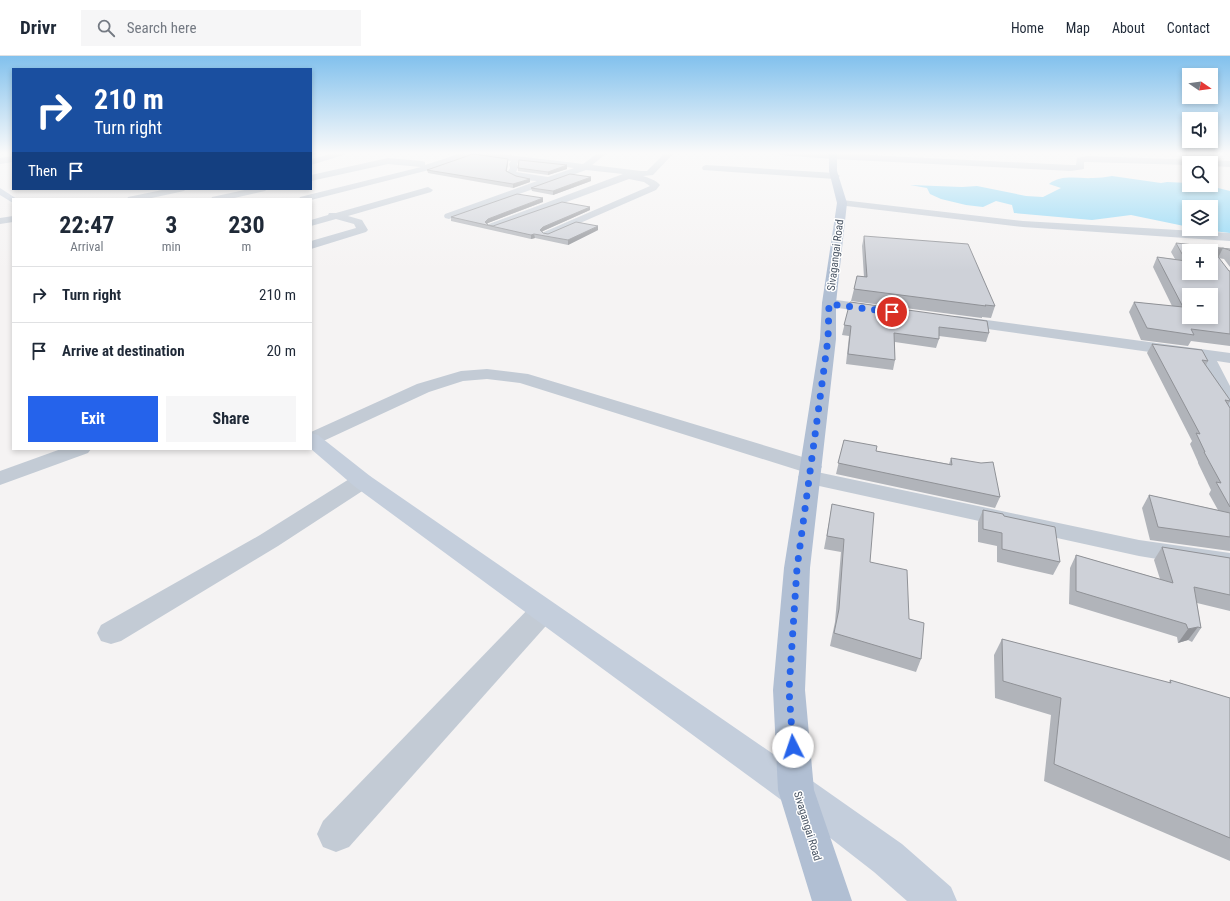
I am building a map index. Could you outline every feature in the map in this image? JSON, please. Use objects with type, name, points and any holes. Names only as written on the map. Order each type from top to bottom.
[{"type":"main road","name":"Sivagangai Road","points":[[832,901],[796,790],[789,690],[797,568],[828,339],[829,304],[842,203],[840,192]]},
{"type":"street","points":[[2,192],[12,199]]},
{"type":"street","points":[[137,198],[164,192]]},
{"type":"street","points":[[221,198],[246,192]]},
{"type":"street","points":[[308,198],[330,192]]},
{"type":"street","points":[[312,223],[419,192]]},
{"type":"street","points":[[449,216],[515,192]]},
{"type":"street","points":[[493,226],[582,192]]},
{"type":"street","points":[[548,234],[643,192]]},
{"type":"street","points":[[490,201],[589,216]]},
{"type":"street","points":[[842,203],[1023,224],[1230,237]]},
{"type":"street","points":[[312,245],[362,230],[358,222],[317,211]]},
{"type":"street","points":[[0,220],[12,219]]},
{"type":"street","points":[[829,304],[892,312]]},
{"type":"street","points":[[939,318],[1230,358]]},
{"type":"street","points":[[1205,354],[1230,404]]},
{"type":"street","points":[[312,439],[423,388],[461,376],[487,374],[522,378],[810,472],[1139,548],[1230,562]]},
{"type":"street","points":[[312,440],[362,481],[796,790],[888,858],[937,901]]},
{"type":"street","points":[[0,478],[78,450]]},
{"type":"street","points":[[111,633],[231,565],[362,481]]},
{"type":"street","points":[[336,834],[544,611]]},
{"type":"water","points":[[929,192],[1009,192],[1026,196],[1043,197],[1052,192],[1230,192],[1230,233],[1218,232],[1218,200],[1182,200],[1182,226],[1131,215],[1092,220],[1014,213],[1012,205],[996,201],[983,207],[966,205],[941,199]]},
{"type":"building","points":[[517,194],[543,198],[488,219],[485,222],[488,225],[493,226],[562,202],[590,207],[543,227],[540,230],[543,233],[548,234],[576,222],[598,226],[568,240],[534,234],[531,235],[451,217]]},
{"type":"building","points":[[864,236],[968,244],[995,306],[854,289],[857,276],[867,277]]},
{"type":"building","points":[[1176,243],[1185,244],[1182,244],[1182,254]]},
{"type":"building","points":[[1157,257],[1182,260],[1182,280],[1218,280],[1218,257],[1230,271],[1230,334],[1191,329],[1194,335],[1147,328],[1134,302],[1182,307],[1182,324],[1218,324],[1218,288],[1182,288],[1182,305]]},
{"type":"building","points":[[850,302],[987,321],[989,333],[939,327],[939,339],[894,333],[895,360],[848,354],[851,326],[844,325]]},
{"type":"building","points":[[1152,344],[1202,350],[1208,361],[1202,360],[1230,400],[1225,400],[1230,408],[1230,507],[1216,482],[1221,483],[1204,452],[1196,433],[1200,434]]},
{"type":"building","points":[[844,440],[877,446],[876,451],[952,465],[951,458],[981,463],[993,462],[1000,497],[838,463]]},
{"type":"building","points":[[1149,495],[1230,513],[1230,537],[1158,527]]},
{"type":"building","points":[[832,504],[874,513],[870,562],[907,570],[909,619],[924,623],[921,659],[834,633],[839,609],[844,539],[827,536]]},
{"type":"building","points":[[983,510],[1055,527],[1060,562],[1002,549],[1002,533],[983,529]]},
{"type":"building","points":[[1162,547],[1230,558],[1230,595],[1194,587],[1201,628],[1198,627],[1188,629],[1186,624],[1076,591],[1076,555],[1173,583]]},
{"type":"building","points":[[1002,639],[1171,683],[1170,680],[1230,698],[1230,838],[1054,764],[1061,698],[1003,681]]},
{"type":"route","points":[[793,747],[789,690],[797,568],[828,339],[829,304],[892,312]]}]
